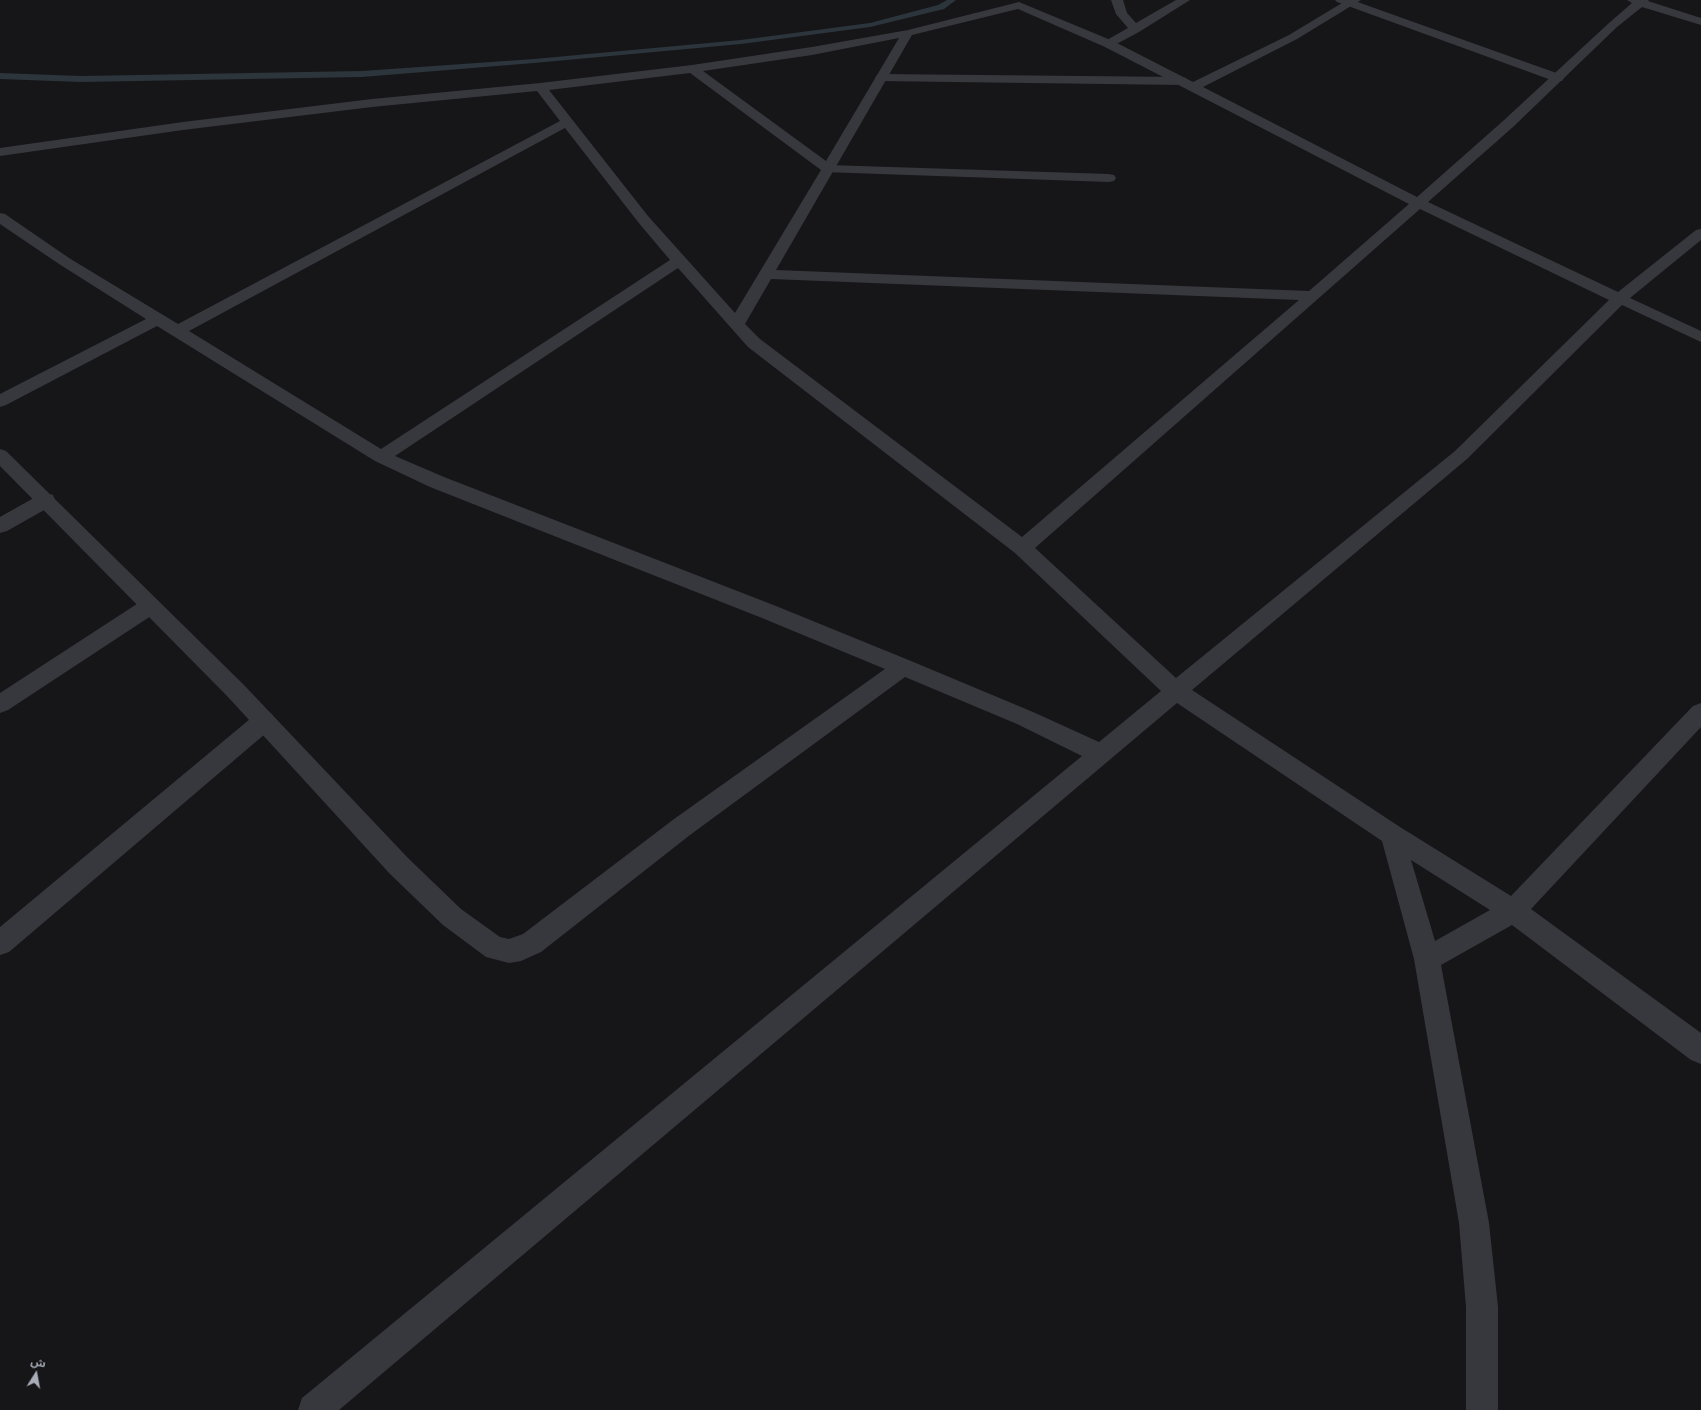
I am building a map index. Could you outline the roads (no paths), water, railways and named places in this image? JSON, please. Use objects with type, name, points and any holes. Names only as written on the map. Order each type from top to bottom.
[{"type":"street","points":[[1117,0],[1122,14],[1135,30]]},
{"type":"street","points":[[1109,44],[1184,0]]},
{"type":"street","points":[[881,78],[1188,84],[1293,37],[1349,1],[1558,78]]},
{"type":"street","points":[[1022,548],[1313,296],[1508,124],[1639,1],[1701,22]]},
{"type":"street","points":[[0,152],[183,126],[372,103],[540,87],[692,69],[812,51],[908,33],[1014,2],[1109,44],[1418,203],[1701,337]]},
{"type":"street","points":[[737,324],[908,33]]},
{"type":"street","points":[[692,69],[828,169],[1109,178]]},
{"type":"street","points":[[540,87],[643,219],[754,343],[1022,548],[1176,690],[1392,835],[1513,911],[1701,1050]]},
{"type":"street","points":[[177,331],[566,122]]},
{"type":"street","points":[[0,217],[64,261],[381,457],[437,482],[776,615],[903,667],[1025,718],[1101,754]]},
{"type":"street","points":[[314,1410],[1176,690],[1461,455],[1620,298],[1701,233]]},
{"type":"street","points":[[381,457],[680,260]]},
{"type":"street","points":[[766,274],[1313,296]]},
{"type":"street","points":[[0,401],[158,319]]},
{"type":"street","points":[[0,455],[236,691],[399,866],[452,917],[479,938],[495,948],[509,951],[521,949],[532,943],[682,827],[903,667]]},
{"type":"street","points":[[0,526],[46,500]]},
{"type":"street","points":[[0,704],[150,606]]},
{"type":"street","points":[[1427,959],[1513,911],[1701,712]]},
{"type":"street","points":[[0,943],[264,721]]},
{"type":"street","points":[[1392,835],[1427,959],[1474,1223],[1482,1307],[1482,1410]]},
{"type":"waterway","points":[[0,76],[81,79],[362,74],[534,61],[741,42],[870,25],[941,7],[952,0]]}]
